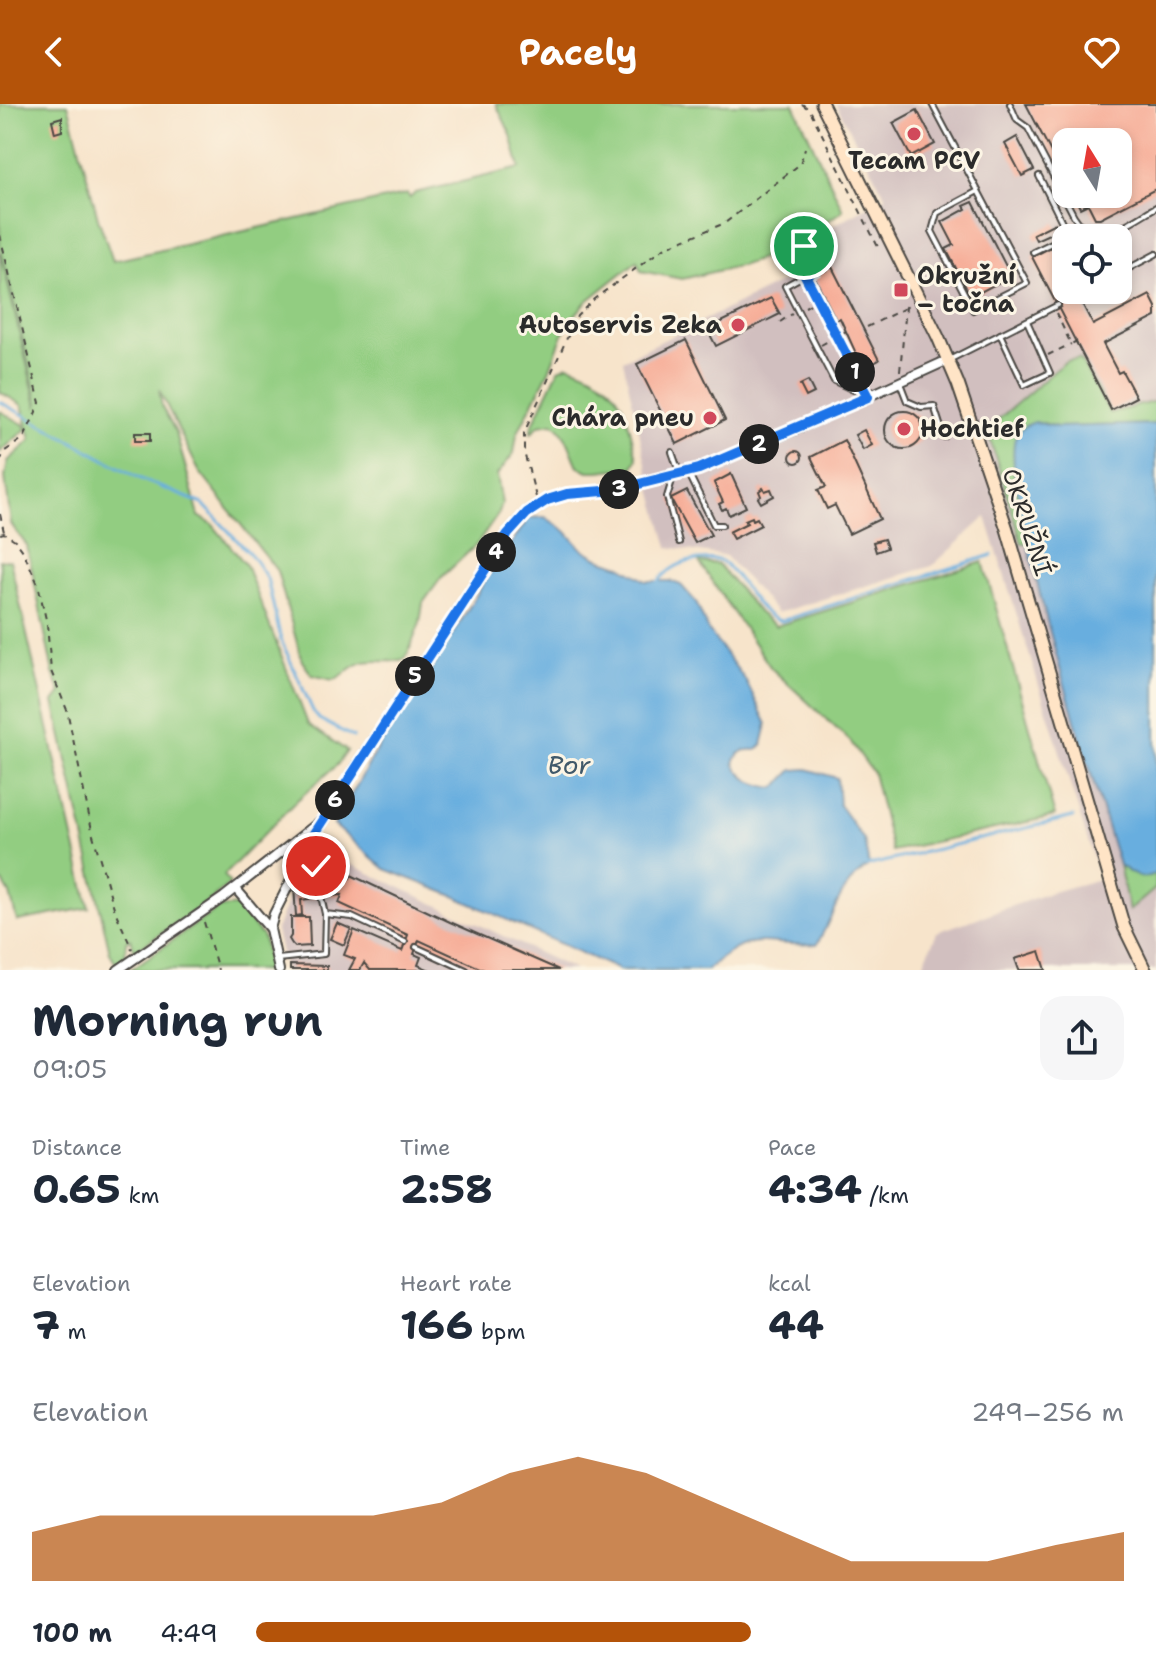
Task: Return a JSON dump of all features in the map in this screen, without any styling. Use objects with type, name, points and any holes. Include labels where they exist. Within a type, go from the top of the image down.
[{"type":"main road","name":"OKRUŽNÍ","points":[[822,104],[948,360],[1007,529],[1124,927],[1145,970]]},
{"type":"street","points":[[279,970],[270,929],[274,914],[309,841],[508,534],[527,513],[567,494],[615,490],[680,474],[781,435],[948,360]]},
{"type":"street","points":[[118,970],[236,889],[322,820]]},
{"type":"street","points":[[236,889],[270,929]]},
{"type":"lane","points":[[932,104],[1027,283],[973,310],[932,231],[937,213],[978,191]]},
{"type":"lane","points":[[1010,104],[1017,120],[1028,128],[1081,227],[1091,234],[1101,235],[1156,207]]},
{"type":"lane","points":[[1039,176],[1063,224]]},
{"type":"lane","points":[[1033,252],[1052,244]]},
{"type":"lane","points":[[804,246],[816,269],[785,286],[834,381],[868,397]]},
{"type":"lane","points":[[1132,268],[1155,257]]},
{"type":"lane","points":[[948,360],[1056,307]]},
{"type":"lane","points":[[1000,334],[1024,385],[1050,373],[1027,321]]},
{"type":"lane","points":[[900,383],[907,401],[921,407],[934,406],[944,437]]},
{"type":"lane","points":[[672,452],[680,474],[714,525],[722,525]]},
{"type":"lane","points":[[679,542],[667,497],[680,474]]},
{"type":"lane","points":[[276,959],[324,954],[325,914],[309,841]]},
{"type":"lane","points":[[325,914],[352,917],[405,942]]},
{"type":"lane","points":[[416,947],[466,970]]},
{"type":"path","points":[[802,104],[810,110],[880,251]]},
{"type":"path","points":[[539,506],[524,452],[524,433],[577,316],[594,299],[664,248],[725,223],[800,164],[805,148]]},
{"type":"path","points":[[0,235],[40,403],[24,438],[5,451],[0,461]]},
{"type":"path","points":[[805,275],[868,397]]},
{"type":"path","points":[[867,327],[909,304]]},
{"type":"path","points":[[900,371],[906,307]]},
{"type":"path","points":[[1056,307],[1071,344]]},
{"type":"path","points":[[817,347],[846,331]]},
{"type":"path","points":[[1043,357],[1077,341]]},
{"type":"path","points":[[0,514],[2,533],[15,540],[23,551],[38,584],[47,624],[51,671],[67,710],[93,835],[115,911],[136,958]]},
{"type":"path","points":[[198,915],[205,923],[218,970]]},
{"type":"shaded area","points":[[836,104],[1156,104],[1156,970],[921,970],[937,932],[1052,892],[1100,879],[986,517],[932,566],[777,613],[726,556],[668,547],[623,360],[798,274],[789,249],[886,197]]},
{"type":"shaded area","points":[[324,849],[575,970],[285,970],[276,930],[305,859]]},
{"type":"green space","points":[[0,104],[68,104],[98,218],[113,261],[407,194],[410,198],[415,193],[520,168],[511,135],[496,104],[794,104],[843,210],[789,249],[743,265],[682,279],[641,271],[637,261],[586,302],[566,326],[549,371],[517,434],[514,453],[497,475],[502,504],[499,513],[478,543],[441,578],[423,603],[420,623],[406,658],[361,663],[333,680],[312,675],[302,661],[277,571],[199,471],[159,390],[162,407],[176,433],[199,516],[213,525],[246,565],[308,724],[347,751],[337,765],[295,802],[224,875],[230,883],[135,951],[130,939],[126,941],[125,959],[117,965],[110,953],[54,702],[61,693],[53,673],[27,546],[11,524],[5,477],[8,461],[31,440],[22,405],[0,392],[0,252],[37,406],[38,403],[0,245]]},
{"type":"green space","points":[[1080,359],[1110,413],[1156,401],[1156,424],[1057,427],[1043,423],[1013,470],[1027,544],[1022,544],[987,429],[1066,361]]},
{"type":"green space","points":[[568,365],[601,380],[619,399],[637,459],[633,467],[588,471],[578,466],[565,437],[553,423],[539,425],[531,434],[559,369]]},
{"type":"green space","points":[[0,411],[23,424],[26,429],[0,452]]},
{"type":"green space","points":[[0,560],[10,560],[89,908],[17,921],[10,894],[3,882],[0,883]]},
{"type":"green space","points":[[699,562],[718,564],[759,613],[776,626],[983,562],[1055,816],[892,851],[873,773],[850,741],[771,668]]},
{"type":"green space","points":[[1119,865],[1141,877],[1156,873],[1156,888],[1129,911]]},
{"type":"green space","points":[[237,906],[263,937],[269,970],[130,970],[219,908]]},
{"type":"water","points":[[1035,422],[1057,427],[1156,424],[1156,873],[1151,876],[1137,876],[1119,865],[1035,574],[1014,464],[1016,436],[1022,428]]},
{"type":"water","name":"Bor","points":[[545,517],[566,531],[582,549],[646,581],[670,581],[681,585],[696,602],[708,630],[746,681],[767,724],[762,745],[757,750],[742,752],[734,763],[746,778],[756,784],[775,788],[793,770],[807,769],[837,778],[839,805],[864,840],[869,866],[844,891],[817,944],[749,943],[723,956],[707,970],[619,970],[454,896],[385,869],[334,825],[378,748],[432,669],[486,579],[529,518]]},
{"type":"building","points":[[1026,104],[1156,104],[1156,189],[1132,201],[1132,128],[1052,128],[1052,154]]},
{"type":"building","name":"Tecam PCV","points":[[917,110],[935,144],[911,157],[893,123]]},
{"type":"building","points":[[62,117],[62,131],[55,133],[52,120]]},
{"type":"building","points":[[1017,137],[1034,170],[1022,176],[1005,144]]},
{"type":"building","points":[[973,202],[1011,276],[971,297],[946,249],[954,245],[942,222]]},
{"type":"building","points":[[1090,208],[1119,208],[1100,218],[1095,218]]},
{"type":"building","points":[[1052,224],[1052,233],[1036,240],[1033,234]]},
{"type":"building","points":[[1052,247],[1052,296],[1032,257]]},
{"type":"building","points":[[832,267],[879,360],[863,369],[840,318],[836,320],[814,276]]},
{"type":"building","points":[[1150,295],[1156,307],[1156,317],[1103,344],[1118,373],[1122,371],[1136,397],[1111,410],[1056,304],[1082,304],[1093,325]]},
{"type":"building","points":[[771,298],[780,314],[716,346],[707,329]]},
{"type":"building","points":[[686,340],[725,420],[677,444],[637,364]]},
{"type":"building","points":[[808,381],[814,393],[806,397],[800,385]]},
{"type":"building","name":"Hochtief","points":[[904,411],[918,416],[923,430],[918,444],[904,449],[890,444],[885,430],[890,416]]},
{"type":"building","points":[[864,430],[872,445],[863,450],[855,435]]},
{"type":"building","points":[[135,433],[150,433],[150,441],[135,441]]},
{"type":"building","points":[[844,440],[880,519],[849,534],[835,505],[827,509],[818,490],[826,487],[811,457]]},
{"type":"building","points":[[796,451],[802,457],[796,463],[790,457]]},
{"type":"building","points":[[731,474],[746,507],[729,515],[726,508],[722,510],[719,504],[723,502],[714,483]]},
{"type":"building","points":[[763,488],[765,491],[771,489],[774,496],[761,503],[758,498]]},
{"type":"building","points":[[687,491],[711,535],[695,543],[671,499]]},
{"type":"building","points":[[752,517],[753,520],[757,518],[761,525],[733,539],[729,532]]},
{"type":"building","points":[[884,539],[887,548],[876,552],[873,542]]},
{"type":"building","points":[[332,856],[351,865],[348,871],[329,861]]},
{"type":"building","points":[[351,875],[559,970],[484,970],[419,940],[414,954],[421,957],[418,965],[430,970],[370,970],[364,963],[360,970],[349,970],[355,959],[344,955],[354,930],[402,951],[408,935],[339,903],[342,895],[331,896],[329,881],[350,878]]},
{"type":"building","points":[[313,883],[315,898],[301,900],[302,915],[296,916],[294,886]]},
{"type":"building","points":[[291,917],[309,917],[310,946],[295,947],[292,944],[289,939]]},
{"type":"building","points":[[337,923],[351,929],[344,945],[330,939]]},
{"type":"building","points":[[1040,951],[1046,970],[1019,970],[1015,959]]},
{"type":"building","points":[[290,965],[327,966],[327,970],[290,970]]},
{"type":"waterway","points":[[0,402],[143,480],[203,504],[252,556],[267,578],[281,640],[313,711],[319,719],[353,737]]},
{"type":"waterway","points":[[657,583],[681,564],[718,560],[725,564],[763,610],[781,621],[992,555]]},
{"type":"waterway","points":[[866,866],[1073,817]]},
{"type":"place","name":"Tecam PCV","points":[[914,134]]},
{"type":"place","name":"Okružní – točna","points":[[901,290]]},
{"type":"place","name":"Autoservis Zeka","points":[[738,325]]},
{"type":"place","name":"Chára pneu","points":[[710,418]]},
{"type":"place","name":"Hochtief","points":[[904,429]]},
{"type":"route","points":[[316,866],[309,841],[508,534],[527,513],[547,500],[567,494],[615,490],[699,469],[868,397],[805,275],[816,269],[804,246]]}]
